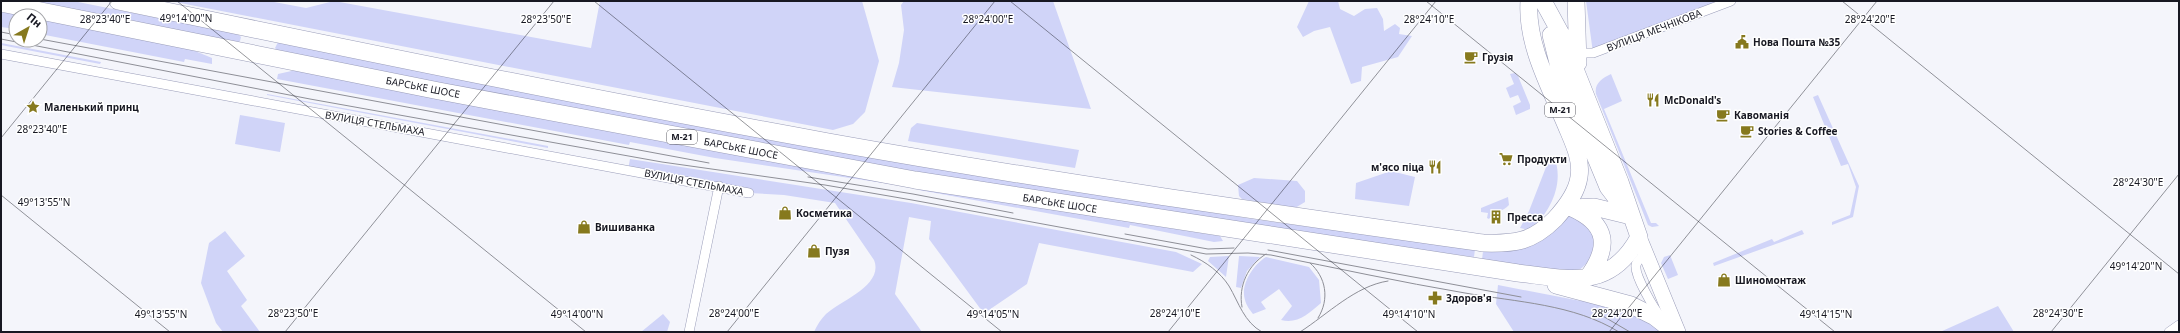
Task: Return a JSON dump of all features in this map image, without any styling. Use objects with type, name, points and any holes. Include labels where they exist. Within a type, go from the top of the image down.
[{"type":"highway","name":"М-21","points":[[118,1],[261,31],[843,144],[1138,194],[1400,231],[1506,244],[1522,241],[1535,236],[1565,212],[1579,179],[1579,158],[1535,48],[1529,1]]},
{"type":"highway","points":[[1539,1],[1552,38],[1560,71],[1608,187],[1631,216]]},
{"type":"highway","name":"М-21","points":[[1518,273],[1577,279],[1606,273],[1621,264],[1630,254],[1639,237],[1620,182],[1580,85],[1561,34],[1543,1]]},
{"type":"highway","name":"М-21","points":[[1576,1],[1576,53],[1580,85]]},
{"type":"highway","name":"БАРСЬКЕ ШОСЕ","points":[[1,3],[549,112],[915,180],[1518,273]]},
{"type":"highway","points":[[257,55],[261,31]]},
{"type":"highway","points":[[1565,212],[1594,207],[1631,216]]},
{"type":"highway","points":[[1565,212],[1592,219],[1601,234],[1603,243],[1601,254],[1597,265],[1588,277]]},
{"type":"highway","points":[[1518,273],[1631,305],[1655,317],[1676,332]]},
{"type":"main road","points":[[1639,237],[1676,332]]},
{"type":"street","name":"ВУЛИЦЯ МЕЧНІКОВА","points":[[1576,53],[1593,53],[1731,1]]},
{"type":"street","name":"ВУЛИЦЯ СТЕЛЬМАХА","points":[[1,54],[720,186],[749,193]]},
{"type":"street","points":[[689,332],[720,186]]},
{"type":"street","points":[[2169,332],[2179,325]]},
{"type":"shaded area","points":[[25,1],[73,1],[238,34],[241,37],[240,41],[236,43]]},
{"type":"shaded area","points":[[170,1],[269,1],[306,8],[334,1],[591,48],[600,1],[862,1],[879,61],[865,112],[853,124],[833,130]]},
{"type":"shaded area","points":[[904,1],[1053,1],[1091,109],[892,87],[899,63],[904,30],[901,5]]},
{"type":"shaded area","points":[[1309,1],[1338,1],[1340,9],[1354,16],[1365,9],[1377,8],[1383,19],[1384,31],[1395,24],[1400,28],[1399,34],[1412,36],[1398,57],[1362,67],[1361,81],[1351,84],[1330,27],[1314,31],[1303,37],[1297,27]]},
{"type":"shaded area","points":[[1586,1],[1730,1],[1593,53]]},
{"type":"shaded area","points":[[1,12],[8,13],[8,28],[1,27]]},
{"type":"shaded area","points":[[48,21],[183,46],[212,58],[212,64],[185,59],[184,62],[48,36]]},
{"type":"shaded area","points":[[278,42],[914,164],[1252,219],[1475,249],[1474,257],[1251,227],[913,173],[278,52],[275,48]]},
{"type":"shaded area","points":[[1,43],[8,44],[8,46],[1,45]]},
{"type":"shaded area","points":[[17,48],[27,48],[101,62],[100,64]]},
{"type":"shaded area","points":[[296,70],[904,186],[715,158],[630,142],[629,145],[277,79],[278,74]]},
{"type":"shaded area","points":[[1515,73],[1518,76],[1530,105],[1530,109],[1516,115],[1513,106],[1521,102],[1518,95],[1510,98],[1506,88],[1514,84],[1510,74]]},
{"type":"shaded area","points":[[1611,74],[1622,101],[1604,109],[1651,223],[1656,223],[1659,226],[1652,227],[1648,225],[1596,94],[1597,84]]},
{"type":"shaded area","points":[[267,95],[548,146],[548,148]]},
{"type":"shaded area","points":[[1818,95],[1859,186],[1853,217],[1832,225],[1832,222],[1850,215],[1856,187],[1848,164],[1841,166],[1813,97]]},
{"type":"shaded area","points":[[240,115],[285,123],[280,152],[235,144]]},
{"type":"shaded area","points":[[917,123],[1079,150],[1075,168],[908,141],[911,128]]},
{"type":"shaded area","points":[[1554,157],[1558,177],[1554,197],[1544,215],[1530,230],[1520,228],[1529,211],[1548,162]]},
{"type":"shaded area","points":[[630,159],[911,203],[1176,252],[1202,264],[1193,272],[1039,243],[1027,284],[986,312],[982,311],[929,239],[931,221],[909,217],[895,294],[922,332],[814,332],[819,322],[826,314],[860,291],[867,284],[873,277],[875,269],[874,260],[835,203],[784,195],[749,193],[628,170]]},
{"type":"shaded area","points":[[1391,171],[1415,177],[1409,206],[1355,199],[1356,183]]},
{"type":"shaded area","points":[[1254,178],[1297,181],[1305,191],[1305,202],[1295,208],[1242,199],[1239,196],[1238,185]]},
{"type":"shaded area","points":[[919,190],[1220,236],[1223,241],[1214,242],[1130,225],[1129,228]]},
{"type":"shaded area","points":[[1508,197],[1509,205],[1493,214],[1489,219],[1487,218],[1488,213],[1481,212],[1481,208]]},
{"type":"shaded area","points":[[1568,214],[1581,221],[1591,231],[1594,243],[1588,261],[1575,272],[1482,260],[1483,251],[1511,250],[1531,245],[1540,240]]},
{"type":"shaded area","points":[[1802,230],[1804,234],[1714,266],[1713,263],[1772,239],[1774,242]]},
{"type":"shaded area","points":[[225,231],[245,256],[227,271],[247,300],[241,306],[260,332],[223,332],[216,323],[201,283],[209,243]]},
{"type":"shaded area","points":[[1670,255],[1678,275],[1668,279],[1661,263],[1664,257]]},
{"type":"shaded area","points":[[1229,256],[1226,277],[1208,261],[1210,257]]},
{"type":"shaded area","points":[[1239,256],[1260,257],[1247,271],[1241,288],[1236,287]]},
{"type":"shaded area","points":[[1266,257],[1309,267],[1319,280],[1321,303],[1298,319],[1293,321],[1281,320],[1292,306],[1279,289],[1261,302],[1266,309],[1253,314],[1246,302],[1244,288],[1252,270]]},
{"type":"shaded area","points":[[1498,285],[1581,301],[1582,298],[1637,313],[1661,332],[1514,332],[1496,304]]},
{"type":"shaded area","points":[[1998,306],[2014,332],[1940,332]]},
{"type":"shaded area","points":[[663,314],[670,322],[667,332],[641,332]]},
{"type":"tram line","points":[[1,32],[8,33]]},
{"type":"tram line","points":[[1,39],[310,99],[662,162],[825,185],[1206,254],[1248,253],[1271,255],[1465,293],[1544,305],[1583,315],[1619,332]]},
{"type":"tram line","points":[[48,40],[709,163]]},
{"type":"tram line","points":[[808,177],[913,194],[1013,213]]},
{"type":"tram line","points":[[1125,234],[1208,249],[1234,248]]},
{"type":"tram line","points":[[1268,250],[1521,297]]},
{"type":"tram line","points":[[1242,307],[1241,299],[1243,284],[1249,270],[1266,254]]},
{"type":"tram line","points":[[1191,255],[1207,264],[1221,276],[1229,286],[1246,318],[1262,332]]},
{"type":"tram line","points":[[1310,263],[1320,275],[1323,282],[1325,296],[1322,311],[1318,318]]},
{"type":"tram line","points":[[1300,332],[1353,295],[1376,284],[1388,281]]},
{"type":"tram line","points":[[1601,315],[1630,332]]},
{"type":"place","name":"Нова Пошта №35","points":[[1742,42]]},
{"type":"place","name":"Грузія","points":[[1471,57]]},
{"type":"place","name":"McDonald's","points":[[1653,100]]},
{"type":"place","name":"Маленький принц","points":[[33,107]]},
{"type":"place","name":"Кавоманія","points":[[1723,115]]},
{"type":"place","name":"Stories & Coffee","points":[[1747,131]]},
{"type":"place","name":"Продукти","points":[[1506,159]]},
{"type":"place","name":"м'ясо піца","points":[[1435,167]]},
{"type":"place","name":"Косметика","points":[[785,213]]},
{"type":"place","name":"Пресса","points":[[1496,217]]},
{"type":"place","name":"Вишиванка","points":[[584,227]]},
{"type":"place","name":"Пузя","points":[[814,251]]},
{"type":"place","name":"Шиномонтаж","points":[[1724,280]]},
{"type":"place","name":"Здоров'я","points":[[1435,298]]}]
